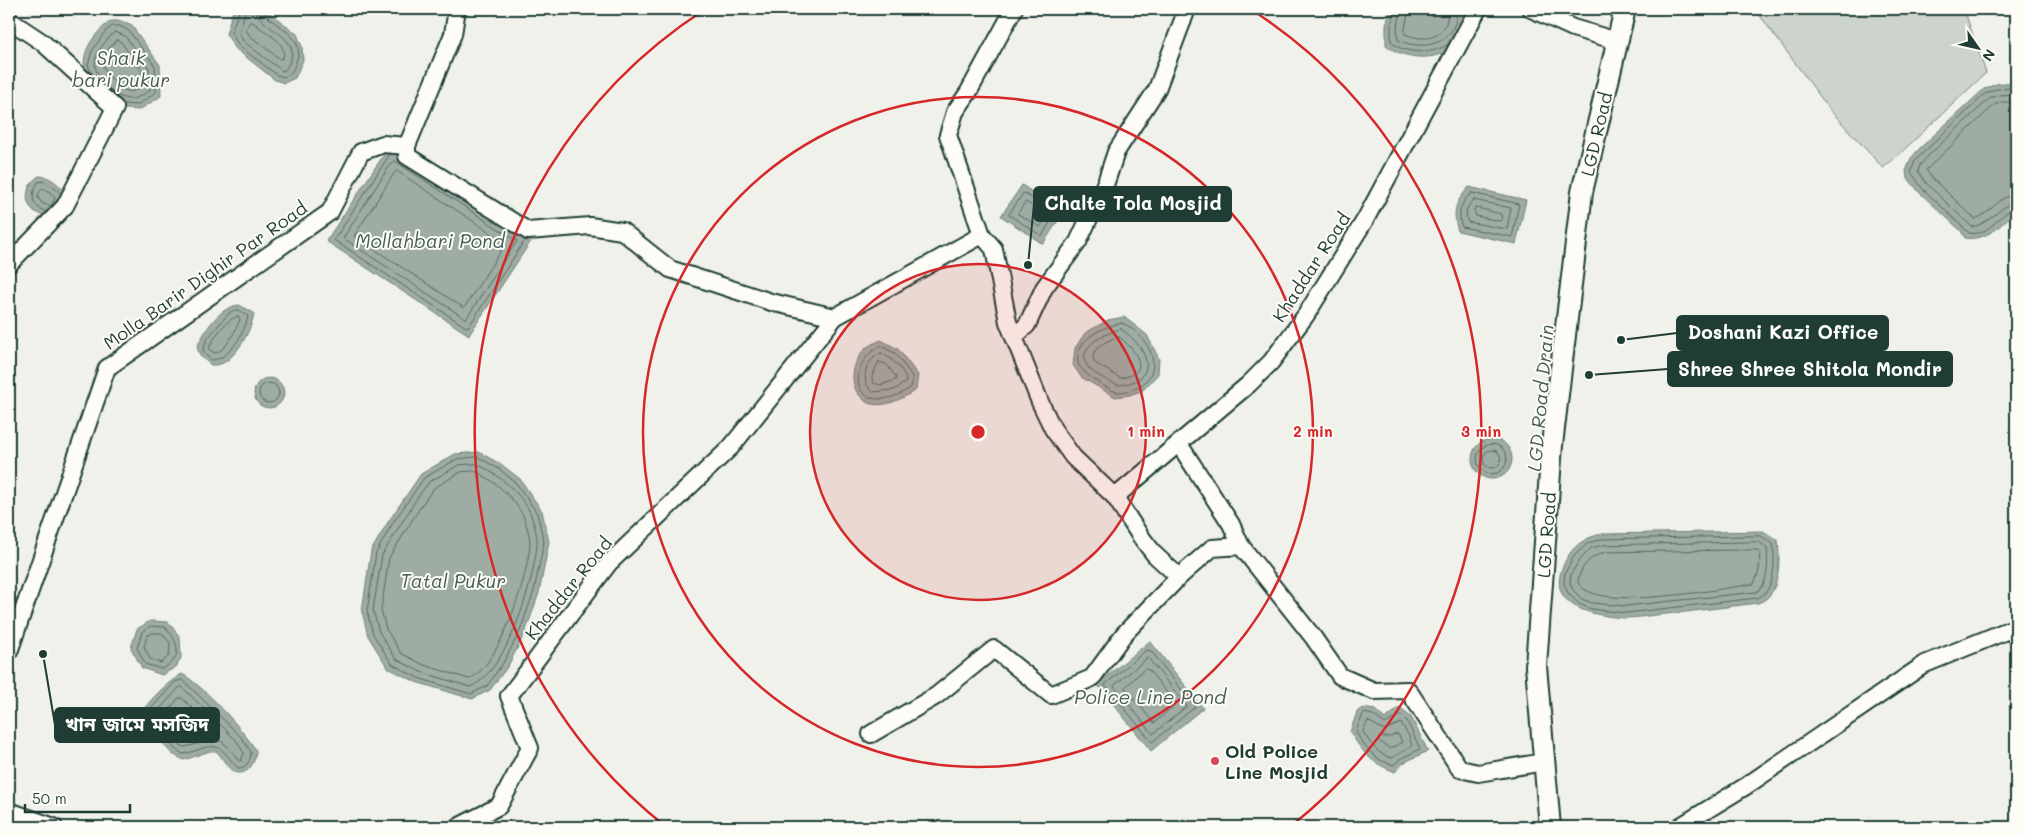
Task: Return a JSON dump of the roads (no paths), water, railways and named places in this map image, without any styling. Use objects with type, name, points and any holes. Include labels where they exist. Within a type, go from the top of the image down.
[{"type":"main road","name":"LGD Road","points":[[1550,827],[1536,666],[1552,445],[1582,192],[1625,9]]},
{"type":"street","points":[[457,9],[453,34],[407,146],[407,156],[528,231],[590,226],[622,231],[670,269],[771,302],[835,317],[982,235]]},
{"type":"street","points":[[1014,9],[955,112],[948,135],[982,235],[994,249],[1008,322],[1040,402],[1053,428],[1073,457],[1117,500],[1155,555],[1179,577]]},
{"type":"street","points":[[1014,337],[1027,325],[1044,288],[1078,242],[1106,182],[1116,152],[1157,89],[1187,9]]},
{"type":"street","name":"Khaddar Road","points":[[1117,500],[1249,384],[1271,362],[1306,315],[1365,220],[1478,9]]},
{"type":"street","points":[[1531,9],[1572,28],[1617,41]]},
{"type":"street","points":[[9,20],[42,42],[115,108],[65,206],[9,264]]},
{"type":"street","name":"Molla Barir Dighir Par Road","points":[[9,652],[107,368],[330,212],[361,152],[383,144],[407,146]]},
{"type":"street","name":"Khaddar Road","points":[[458,827],[499,806],[530,748],[509,696],[609,563],[731,447],[835,317]]},
{"type":"street","points":[[1179,444],[1231,524],[1241,546],[1313,637],[1340,676],[1374,691],[1408,690],[1460,769],[1478,773],[1544,762]]},
{"type":"street","points":[[871,734],[936,696],[994,649],[1051,695],[1092,678],[1124,634],[1179,577],[1212,548],[1241,546]]},
{"type":"street","points":[[1679,827],[1746,786],[1924,664],[2016,627]]},
{"type":"street","points":[[9,810],[54,827]]},
{"type":"water","points":[[237,9],[265,9],[297,34],[302,47],[303,60],[295,78],[284,83],[275,80],[236,49],[226,34],[232,13]]},
{"type":"water","points":[[1391,9],[1466,9],[1468,16],[1451,48],[1441,54],[1416,57],[1400,53],[1386,45],[1386,25]]},
{"type":"water","name":"Shaik bari pukur","points":[[111,21],[121,21],[132,26],[160,65],[161,96],[139,110],[115,108],[95,89],[86,74],[84,65],[87,49],[97,33]]},
{"type":"water","points":[[2013,82],[2016,84],[2016,211],[1993,231],[1980,237],[1965,238],[1961,231],[1919,192],[1907,177],[1906,171],[1911,158],[1919,149],[1984,89],[1996,84]]},
{"type":"water","name":"Mollahbari Pond","points":[[391,144],[533,238],[469,335],[326,241]]},
{"type":"water","points":[[39,176],[51,179],[66,193],[48,217],[40,215],[35,211],[28,201],[29,187]]},
{"type":"water","points":[[1022,185],[1063,213],[1043,244],[1001,216]]},
{"type":"water","points":[[1469,187],[1526,200],[1516,244],[1458,231],[1455,218],[1456,207]]},
{"type":"water","points":[[239,305],[254,313],[247,334],[239,348],[229,359],[220,364],[211,365],[200,356],[197,347],[213,320],[225,310]]},
{"type":"water","points":[[1124,317],[1147,335],[1159,359],[1158,374],[1143,390],[1130,395],[1115,397],[1081,377],[1073,365],[1075,348],[1085,333],[1108,320]]},
{"type":"water","points":[[881,340],[898,349],[918,375],[916,390],[894,402],[881,405],[867,402],[857,393],[854,386],[853,372],[862,352]]},
{"type":"water","points":[[269,378],[280,382],[284,393],[280,404],[269,408],[258,404],[254,393],[258,382]]},
{"type":"water","points":[[1496,439],[1503,442],[1509,448],[1512,459],[1511,467],[1503,476],[1496,479],[1488,479],[1481,476],[1473,467],[1472,455],[1475,448],[1484,440]]},
{"type":"water","name":"Tatal Pukur","points":[[479,452],[502,465],[520,479],[542,511],[549,542],[539,593],[525,633],[508,666],[490,690],[472,699],[416,682],[388,668],[368,636],[362,611],[371,551],[388,522],[421,474],[455,454]]},
{"type":"water","points":[[1763,531],[1778,540],[1779,567],[1775,586],[1771,593],[1766,599],[1758,603],[1625,618],[1588,612],[1576,607],[1561,592],[1559,580],[1566,559],[1578,544],[1595,536],[1602,534]]},
{"type":"water","points":[[9,590],[26,611],[9,626]]},
{"type":"water","points":[[150,621],[168,622],[180,637],[181,658],[176,667],[162,675],[142,668],[131,648],[137,629]]},
{"type":"water","name":"Police Line Pond","points":[[1150,641],[1203,708],[1151,751],[1097,684]]},
{"type":"water","points":[[182,674],[201,688],[222,709],[256,750],[256,755],[249,769],[236,773],[227,766],[216,751],[210,751],[184,760],[172,754],[140,717],[146,706],[158,693]]},
{"type":"water","points":[[1362,708],[1375,710],[1385,719],[1399,708],[1411,717],[1428,751],[1403,763],[1395,772],[1379,765],[1364,752],[1350,732],[1357,712]]},
{"type":"place","name":"Chalte Tola Mosjid","points":[[1028,265]]},
{"type":"place","name":"Doshani Kazi Office","points":[[1621,340]]},
{"type":"place","name":"Shree Shree Shitola Mondir","points":[[1589,375]]},
{"type":"place","name":"খান জামে মসজিদ","points":[[43,654]]},
{"type":"place","name":"Old Police Line Mosjid","points":[[1215,761]]},
{"type":"water label","name":"LGD Road Drain","points":[[1540,398]]}]
